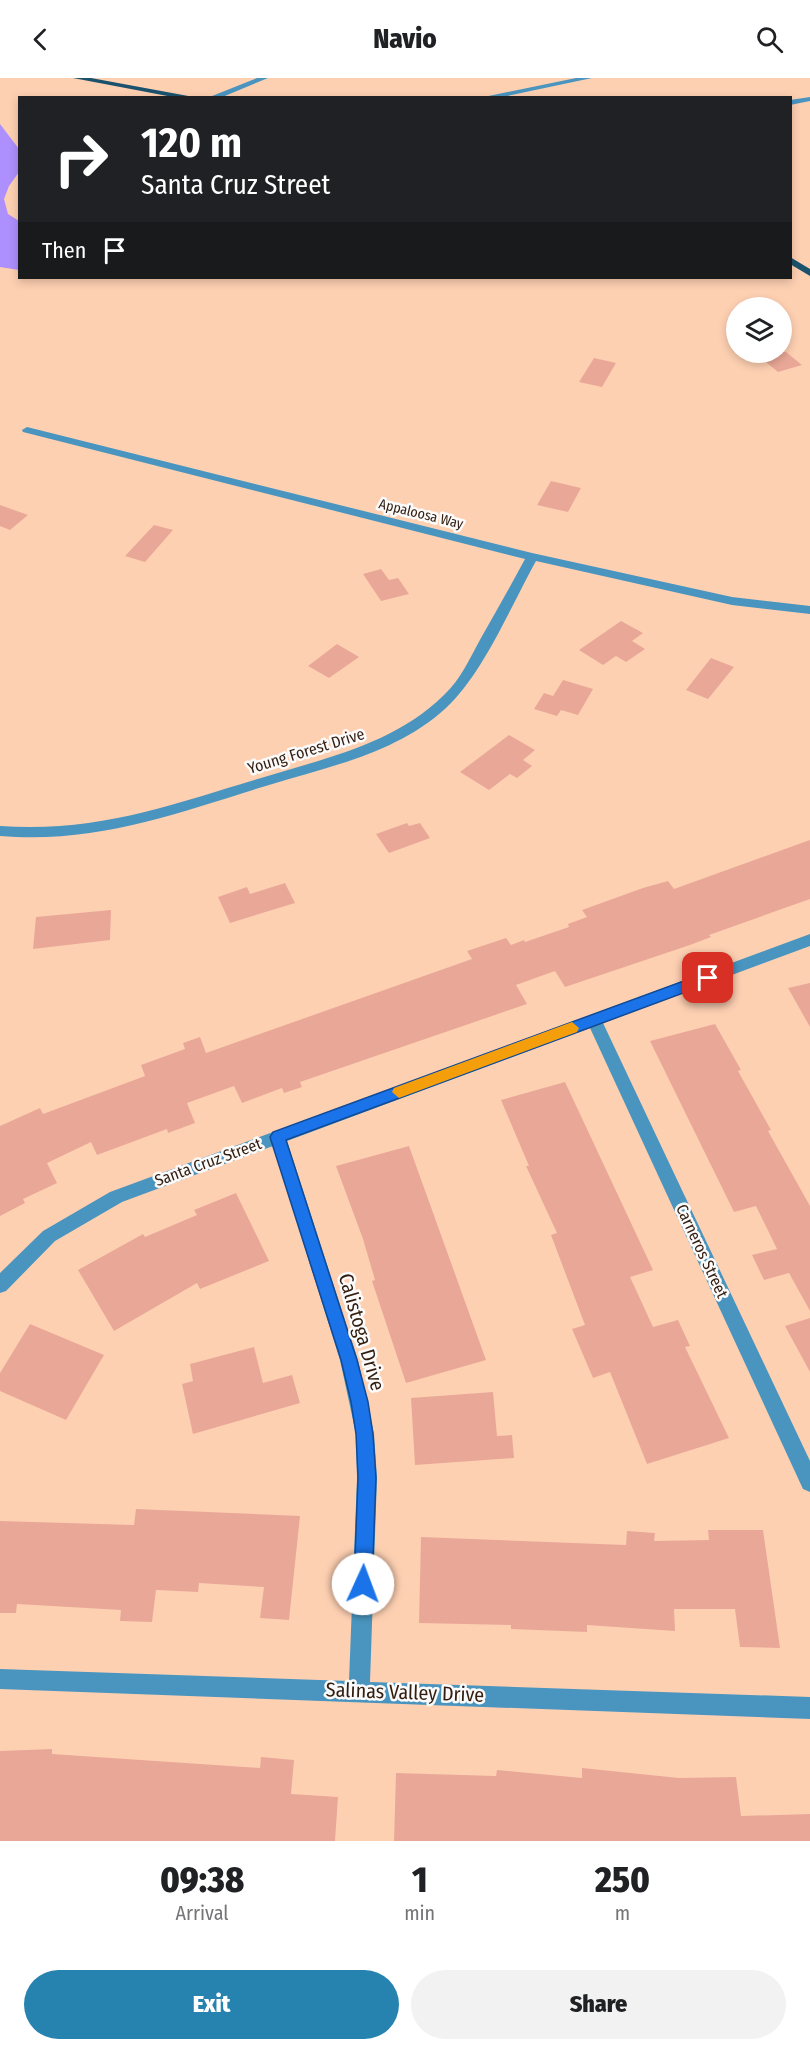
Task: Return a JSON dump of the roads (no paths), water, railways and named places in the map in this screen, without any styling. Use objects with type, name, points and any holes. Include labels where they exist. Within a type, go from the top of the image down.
[{"type":"main road","points":[[77,78],[183,96]]},
{"type":"main road","points":[[792,261],[810,273]]},
{"type":"street","points":[[216,96],[264,78]]},
{"type":"street","points":[[494,96],[588,78]]},
{"type":"street","points":[[792,103],[810,99]]},
{"type":"street","name":"Appaloosa Way","points":[[27,430],[532,557],[732,601],[810,610]]},
{"type":"street","name":"Young Forest Drive","points":[[0,831],[42,834],[85,831],[129,823],[365,751],[405,732],[441,706],[463,683],[532,557]]},
{"type":"street","name":"Santa Cruz Street","points":[[0,1285],[49,1236],[116,1197],[810,940]]},
{"type":"street","name":"Carneros Street","points":[[594,1020],[810,1482]]},
{"type":"street","name":"Calistoga Drive","points":[[278,1137],[349,1360],[365,1434],[367,1478],[359,1690]]},
{"type":"street","name":"Salinas Valley Drive","points":[[0,1679],[665,1701],[754,1708],[810,1708]]}]
